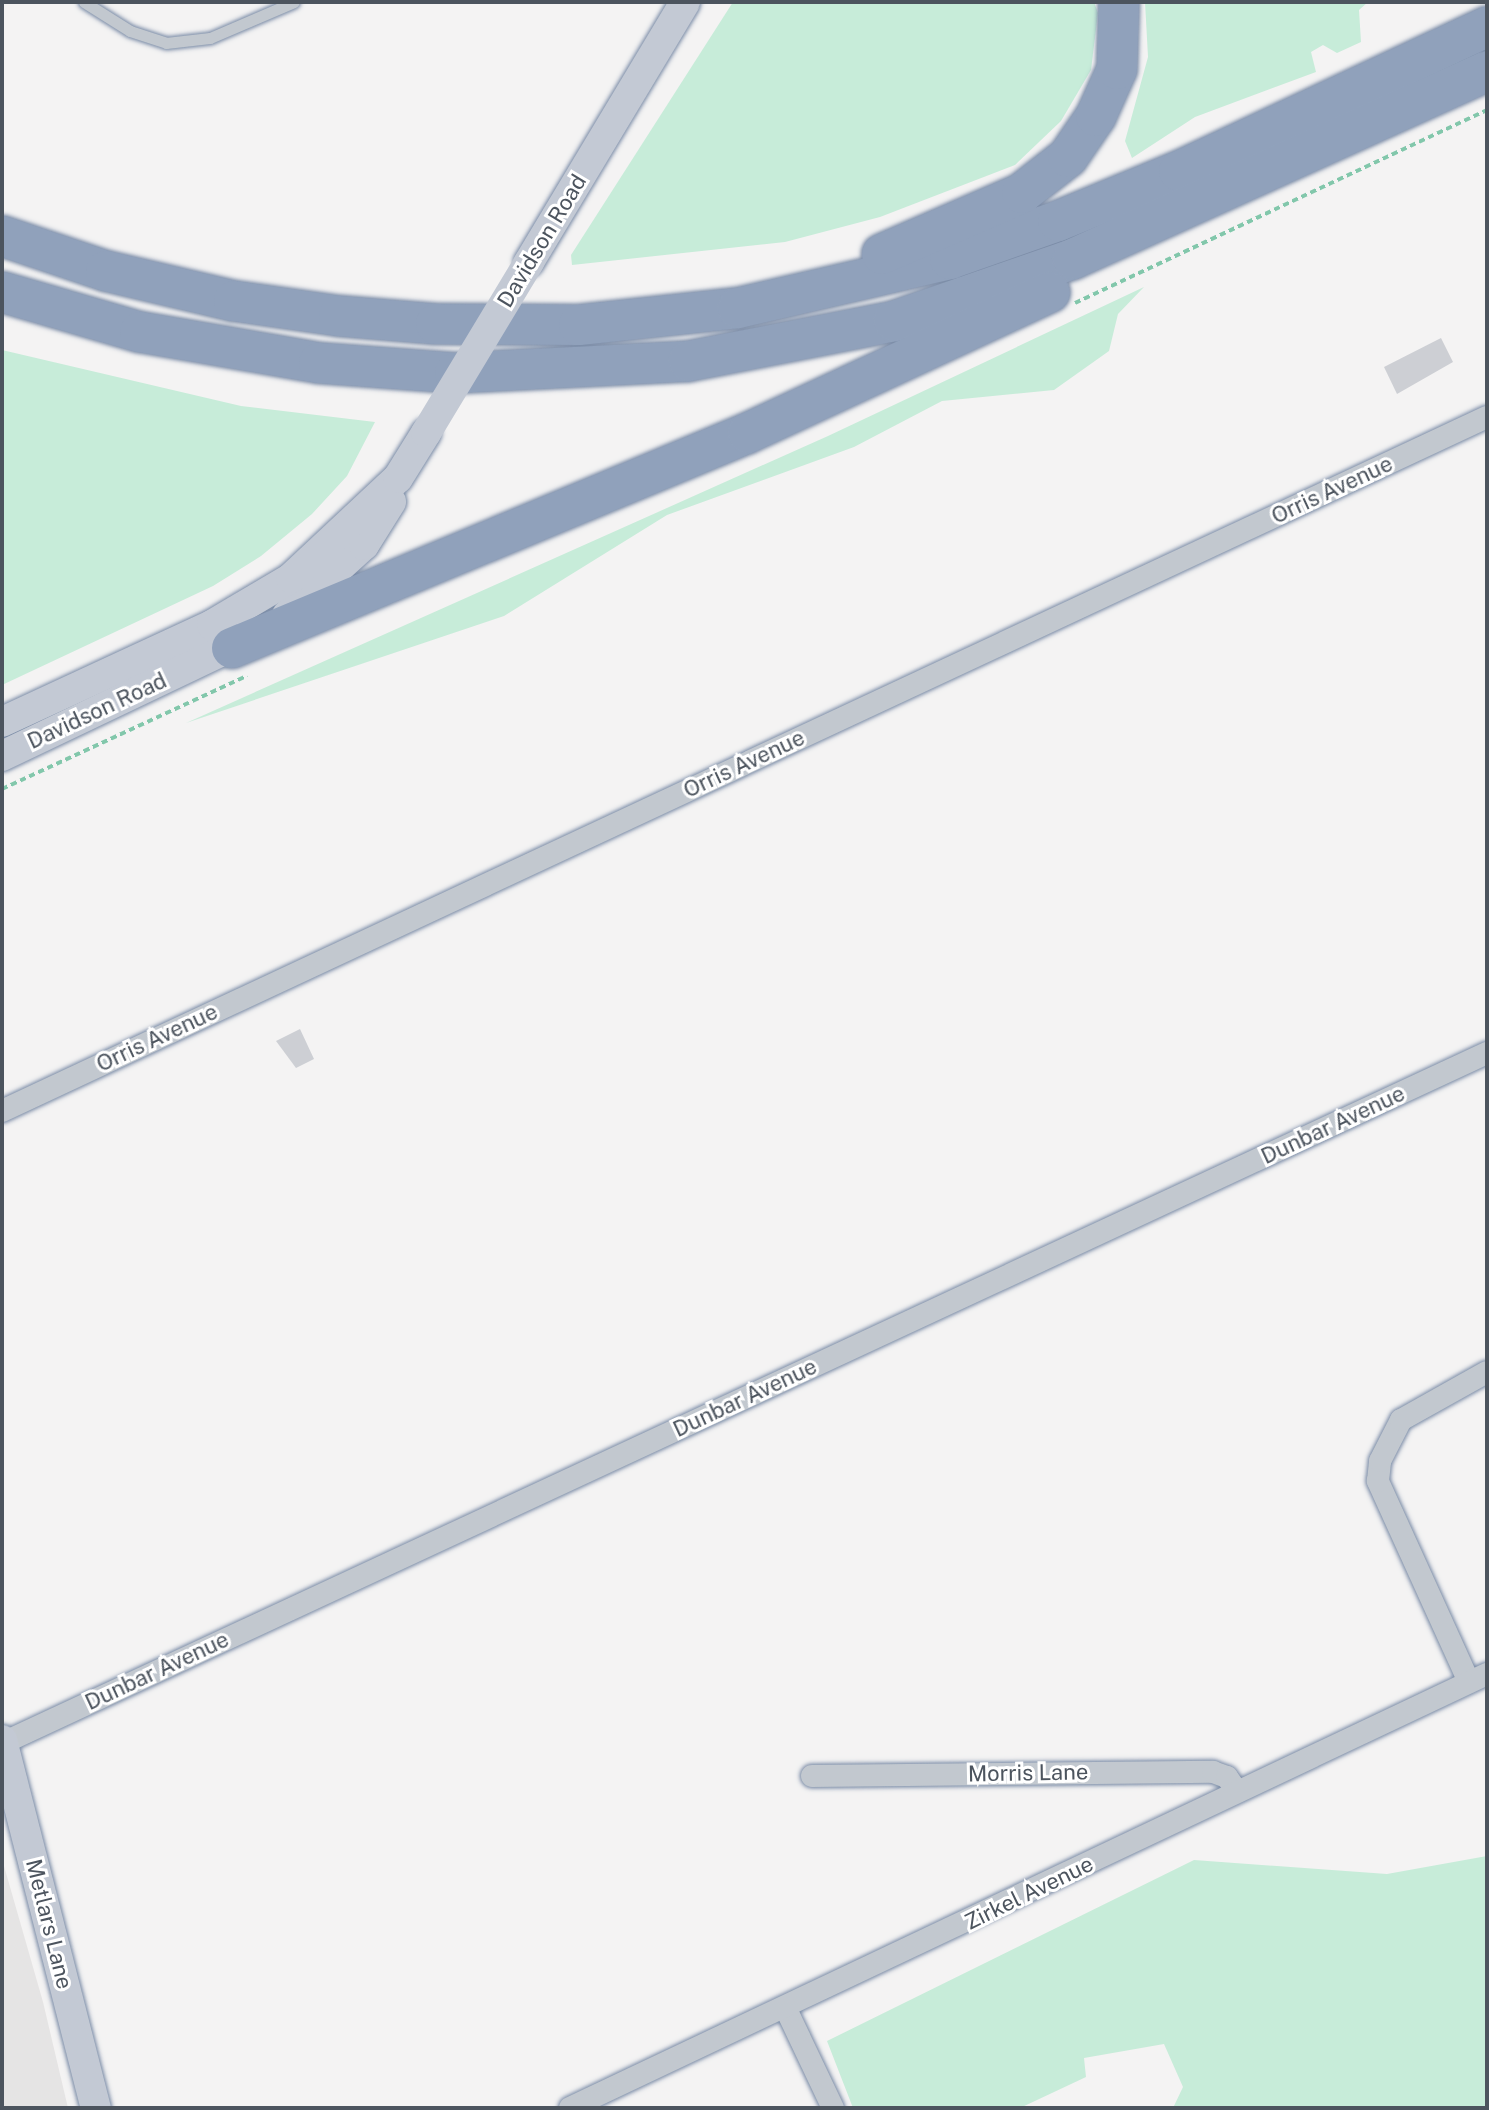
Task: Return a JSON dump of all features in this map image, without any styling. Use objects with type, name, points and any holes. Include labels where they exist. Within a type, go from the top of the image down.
[{"type":"highway","points":[[643,319],[831,272],[949,228],[1022,193],[1068,157],[1096,116],[1117,69],[1119,2]]},
{"type":"highway","points":[[2,236],[149,281],[339,316],[496,325],[643,319],[738,308],[839,289],[950,259],[1179,171],[1487,27]]},
{"type":"highway","points":[[2,292],[140,332],[319,363],[455,373],[689,361],[820,338],[978,294],[1153,225],[1487,71]]},
{"type":"highway","points":[[232,648],[881,373],[1232,206],[1418,103]]},
{"type":"main road","name":"Davidson Road","points":[[2,722],[249,605],[317,557],[398,478],[685,2]]},
{"type":"main road","name":"Davidson Road","points":[[2,756],[232,648],[308,600],[346,564],[387,515],[398,478]]},
{"type":"main road","name":"Metlars Lane","points":[[2,1741],[96,2108]]},
{"type":"street","name":"Orris Avenue","points":[[2,1111],[1487,417]]},
{"type":"street","name":"Dunbar Avenue","points":[[2,1741],[1487,1053]]},
{"type":"street","points":[[1478,1678],[1378,1481],[1380,1461],[1401,1420],[1487,1372]]},
{"type":"street","name":"Zirkel Avenue","points":[[570,2108],[1478,1678]]},
{"type":"street","name":"Morris Lane","points":[[812,1776],[1213,1772],[1227,1777],[1236,1790]]},
{"type":"street","points":[[785,2007],[833,2108]]},
{"type":"lane","points":[[84,2],[130,31],[166,43],[210,38],[294,2]]},
{"type":"shaded area","points":[[2,1859],[43,2002],[68,2108],[2,2108]]},
{"type":"green space","points":[[733,2],[1094,2],[1098,13],[1091,70],[1061,121],[1015,165],[880,217],[785,242],[572,265],[571,255]]},
{"type":"green space","points":[[1145,2],[1368,2],[1359,10],[1361,42],[1337,53],[1323,45],[1311,52],[1316,72],[1195,117],[1132,158],[1125,141],[1148,57]]},
{"type":"green space","points":[[1144,287],[1118,314],[1109,351],[1054,390],[942,401],[854,447],[667,515],[504,616],[186,723],[828,436]]},
{"type":"green space","points":[[2,350],[241,406],[375,422],[347,476],[312,514],[261,556],[213,586],[2,685]]},
{"type":"green space","points":[[1487,1856],[1487,2108],[1173,2108],[1183,2087],[1164,2044],[1084,2058],[1086,2077],[1020,2108],[853,2108],[827,2041],[1194,1860],[1387,1874]]},
{"type":"building","points":[[1441,338],[1453,362],[1397,394],[1384,367]]},
{"type":"building","points":[[300,1029],[314,1059],[296,1068],[276,1041]]}]
